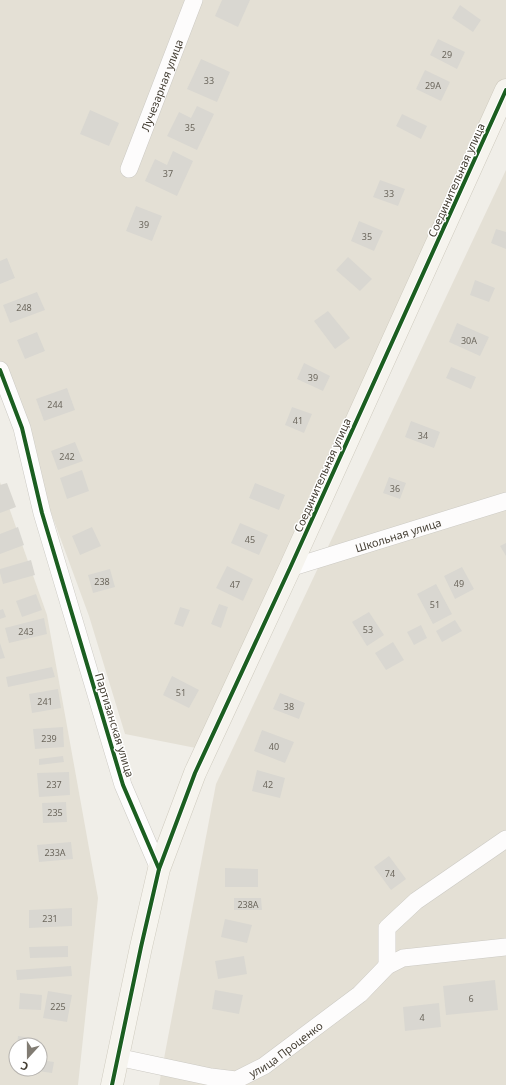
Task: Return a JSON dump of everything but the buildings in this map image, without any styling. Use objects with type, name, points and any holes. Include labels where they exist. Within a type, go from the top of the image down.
[{"type":"street","name":"Лучезарная улица","points":[[129,169],[194,0]]},
{"type":"street","name":"Соединительная улица","points":[[159,869],[195,773],[290,568],[506,90]]},
{"type":"street","name":"Партизанская улица","points":[[0,370],[22,428],[42,513],[123,785],[159,869]]},
{"type":"street","name":"Школьная улица","points":[[290,568],[506,501]]},
{"type":"street","points":[[387,966],[387,928],[416,901],[506,839]]},
{"type":"street","points":[[112,1085],[159,869]]},
{"type":"street","name":"улица Проценко","points":[[117,1057],[211,1077],[236,1080],[264,1066],[360,994],[387,966],[403,958],[506,946]]},
{"type":"shaded area","points":[[0,0],[506,0],[506,90],[211,751],[125,734],[89,616],[0,374]]},
{"type":"shaded area","points":[[506,170],[506,1085],[159,1085],[216,784]]},
{"type":"shaded area","points":[[0,482],[47,615],[98,898],[78,1085],[0,1085]]},
{"type":"cycle path","points":[[112,1085],[159,869],[195,773],[290,568],[506,90]]},
{"type":"cycle path","points":[[0,370],[22,428],[42,513],[123,785],[159,869]]}]
